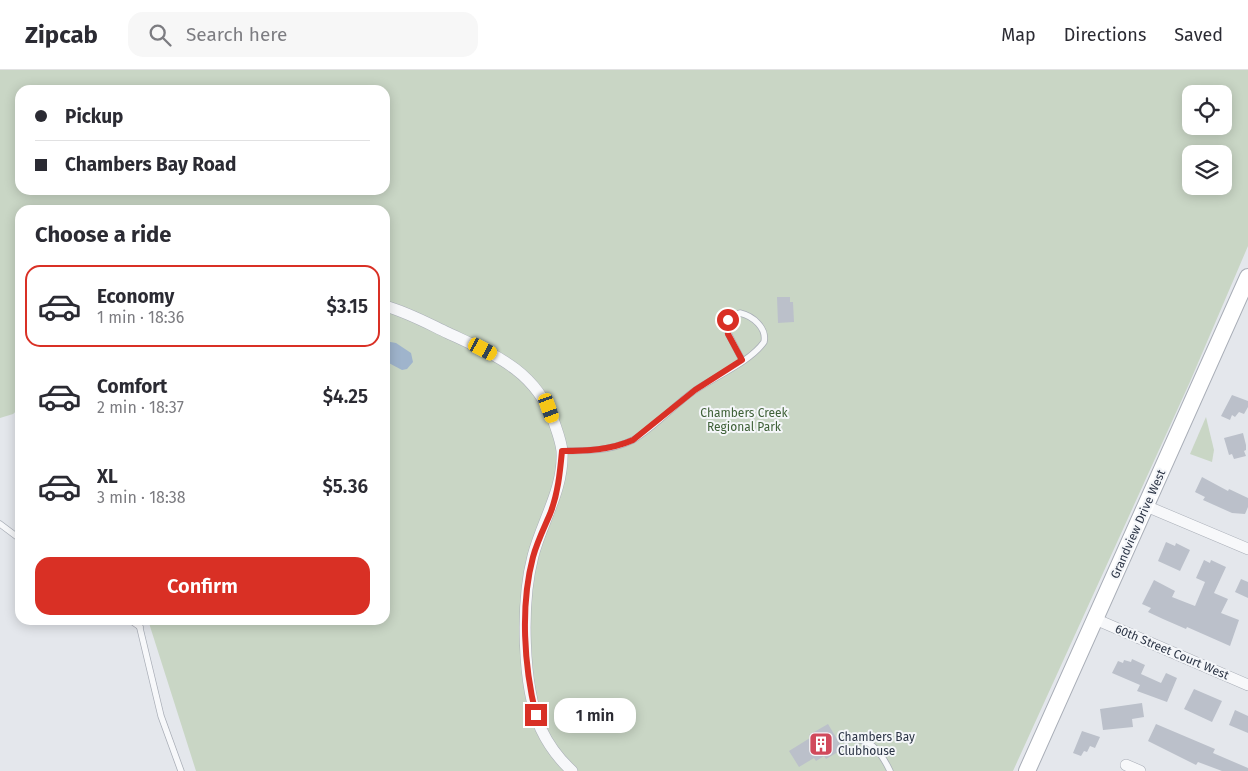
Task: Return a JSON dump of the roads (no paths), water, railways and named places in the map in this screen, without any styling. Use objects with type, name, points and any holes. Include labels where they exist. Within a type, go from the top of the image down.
[{"type":"street","name":"Grandview Drive West","points":[[1036,771],[1099,620],[1247,285]]},
{"type":"street","points":[[390,308],[483,349],[514,367],[528,378],[549,408],[562,451],[558,486],[534,555],[528,580],[526,634],[532,696],[541,730],[563,762],[572,771]]},
{"type":"street","points":[[1149,507],[1248,549]]},
{"type":"street","name":"Grandview Drive West","points":[[1027,771],[1099,620]]},
{"type":"street","name":"60th Street Court West","points":[[1099,620],[1248,685]]},
{"type":"street","points":[[1126,765],[1140,771]]},
{"type":"lane","points":[[562,451],[598,450],[621,445],[633,440],[695,390],[742,360],[762,345],[765,338],[752,317],[740,312],[730,317],[726,329],[742,360]]},
{"type":"lane","points":[[0,524],[15,534]]},
{"type":"lane","points":[[136,625],[140,628]]},
{"type":"lane","points":[[139,625],[161,716],[181,771]]},
{"type":"lane","points":[[846,740],[862,739],[871,744],[882,756],[890,771]]},
{"type":"water","points":[[390,342],[396,343],[411,353],[413,362],[407,369],[402,370],[390,364]]},
{"type":"place","name":"Chambers Bay Clubhouse","points":[[821,744]]},
{"type":"park label","name":"Chambers Creek Regional Park","points":[[744,420]]}]
